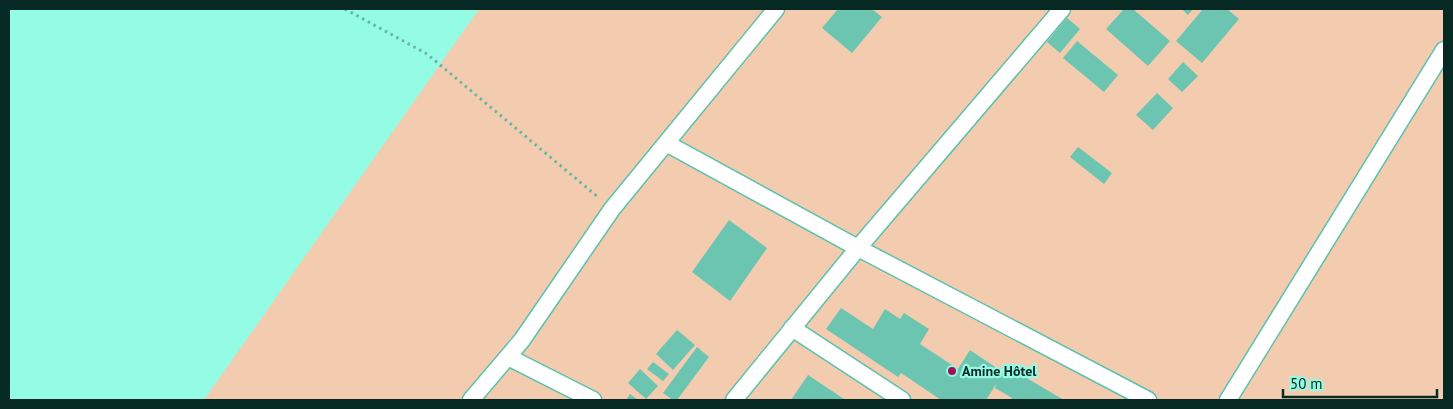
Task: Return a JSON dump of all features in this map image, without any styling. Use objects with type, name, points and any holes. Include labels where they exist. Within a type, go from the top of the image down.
[{"type":"street","points":[[471,400],[522,340],[612,209],[776,9]]},
{"type":"street","points":[[734,400],[858,248],[1062,9]]},
{"type":"street","points":[[1228,400],[1444,50]]},
{"type":"street","points":[[666,143],[858,248],[1148,400]]},
{"type":"street","points":[[792,328],[902,400]]},
{"type":"street","points":[[508,357],[593,400]]},
{"type":"path","points":[[345,9],[427,54],[612,209]]},
{"type":"shaded area","points":[[479,9],[1444,9],[1444,400],[204,400]]},
{"type":"building","points":[[838,9],[872,9],[882,17],[852,53],[822,28]]},
{"type":"building","points":[[1124,9],[1133,9],[1170,41],[1148,66],[1106,29]]},
{"type":"building","points":[[1182,9],[1193,9],[1188,15]]},
{"type":"building","points":[[1203,9],[1227,9],[1239,19],[1202,63],[1176,41]]},
{"type":"building","points":[[1067,18],[1080,29],[1060,53],[1047,42]]},
{"type":"building","points":[[1077,41],[1118,75],[1104,92],[1063,58]]},
{"type":"building","points":[[1183,62],[1198,76],[1182,92],[1168,79]]},
{"type":"building","points":[[1157,93],[1173,108],[1153,130],[1136,115]]},
{"type":"building","points":[[1078,147],[1112,173],[1104,184],[1070,157]]},
{"type":"building","points":[[729,220],[767,248],[730,301],[692,272]]},
{"type":"building","points":[[841,308],[873,329],[885,309],[900,319],[904,313],[929,329],[920,344],[958,369],[970,350],[1004,373],[1008,367],[1064,400],[1010,400],[1012,398],[995,388],[997,383],[986,400],[941,400],[901,373],[898,377],[826,329]]},
{"type":"building","points":[[677,330],[695,345],[673,370],[656,354]]},
{"type":"building","points":[[697,347],[709,357],[677,400],[673,400],[663,393]]},
{"type":"building","points":[[653,362],[669,374],[663,381],[647,369]]},
{"type":"building","points":[[640,369],[658,386],[646,399],[628,383]]},
{"type":"building","points":[[808,375],[844,399],[791,400]]},
{"type":"building","points":[[630,394],[638,400],[626,400]]},
{"type":"place","name":"Amine Hôtel","points":[[952,371]]}]
